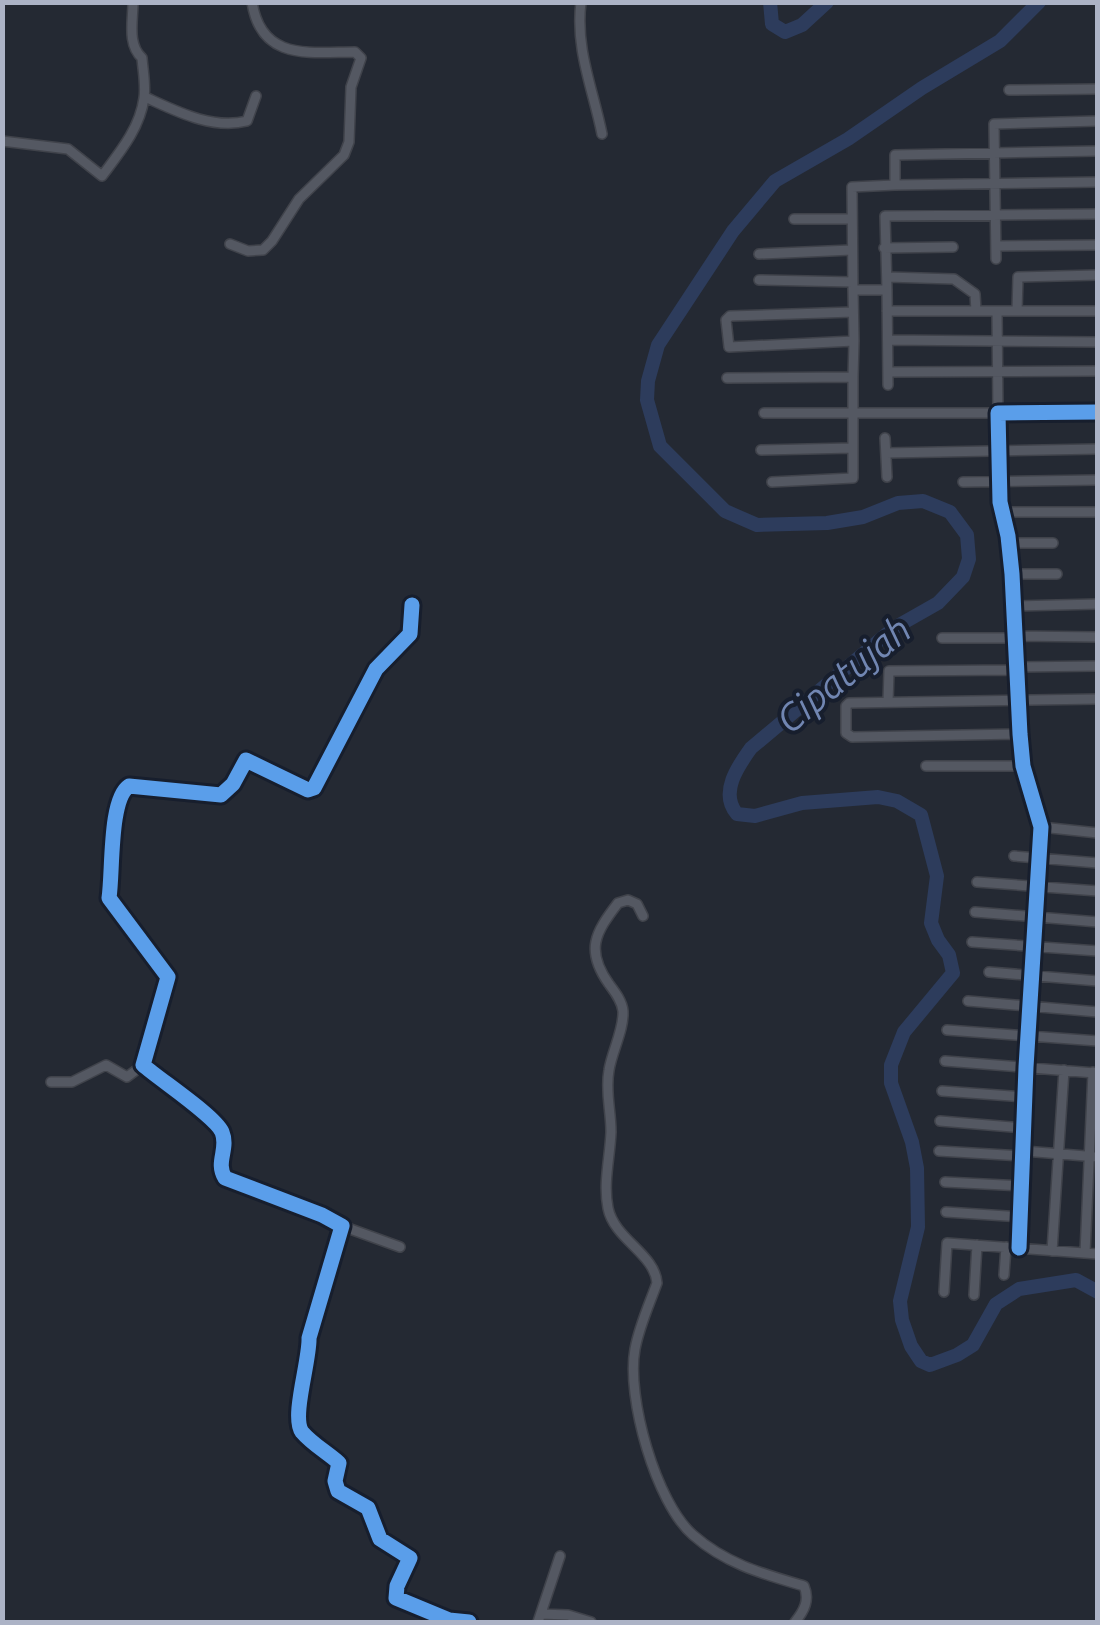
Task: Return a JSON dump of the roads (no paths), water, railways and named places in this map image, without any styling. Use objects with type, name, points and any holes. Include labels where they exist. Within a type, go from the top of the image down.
[{"type":"street","points":[[2,141],[68,149],[101,177],[127,143],[145,96],[142,58],[132,38],[134,2]]},
{"type":"street","points":[[230,244],[248,251],[263,250],[299,199],[344,155],[350,136],[351,87],[361,58],[355,52],[316,55],[280,46],[261,29],[252,2]]},
{"type":"street","points":[[582,2],[580,41],[602,134]]},
{"type":"street","points":[[1009,90],[1098,89]]},
{"type":"street","points":[[145,96],[194,116],[236,124],[247,121],[256,96]]},
{"type":"street","points":[[996,259],[996,122],[1098,121]]},
{"type":"street","points":[[895,185],[897,153],[1098,151]]},
{"type":"street","points":[[772,482],[852,480],[853,186],[1098,182]]},
{"type":"street","points":[[888,385],[883,212],[1098,214]]},
{"type":"street","points":[[794,219],[852,219]]},
{"type":"street","points":[[996,246],[1098,245]]},
{"type":"street","points":[[884,248],[953,247]]},
{"type":"street","points":[[759,254],[852,250]]},
{"type":"street","points":[[1016,311],[1018,277],[1098,275]]},
{"type":"street","points":[[887,278],[954,279],[975,294],[976,312]]},
{"type":"street","points":[[759,280],[886,290]]},
{"type":"street","points":[[887,311],[1098,310]]},
{"type":"street","points":[[996,311],[999,482],[1012,574],[1020,734],[1023,766],[1042,827],[1019,1248]]},
{"type":"street","points":[[853,312],[728,316],[726,344],[729,347],[854,341]]},
{"type":"street","points":[[888,340],[1098,342]]},
{"type":"street","points":[[888,372],[1098,372]]},
{"type":"street","points":[[728,378],[853,377]]},
{"type":"street","points":[[764,413],[1098,412]]},
{"type":"street","points":[[885,438],[887,477]]},
{"type":"street","points":[[762,450],[853,448]]},
{"type":"street","points":[[886,453],[1098,449]]},
{"type":"street","points":[[962,482],[1098,480]]},
{"type":"street","points":[[1002,512],[1098,512]]},
{"type":"street","points":[[1009,543],[1054,543]]},
{"type":"street","points":[[1012,574],[1058,574]]},
{"type":"street","points":[[1013,606],[1098,604]]},
{"type":"street","points":[[51,1082],[72,1082],[106,1065],[127,1077],[143,1065],[168,980],[109,899],[120,793],[129,786],[221,795],[234,784],[246,760],[308,790],[314,788],[376,669],[410,634],[412,605]]},
{"type":"street","points":[[942,638],[1098,636]]},
{"type":"street","points":[[888,702],[888,671],[1098,666]]},
{"type":"street","points":[[1020,734],[848,736],[848,703],[1098,699]]},
{"type":"street","points":[[926,766],[1023,766]]},
{"type":"street","points":[[1042,827],[1098,833]]},
{"type":"street","points":[[1014,856],[1098,864]]},
{"type":"street","points":[[977,882],[1098,891]]},
{"type":"street","points":[[643,916],[637,904],[628,900],[618,902],[602,924],[594,955],[600,972],[623,1005],[623,1020],[606,1088],[611,1128],[606,1179],[608,1212],[656,1274],[657,1284],[634,1352],[640,1419],[658,1478],[677,1516],[691,1534],[724,1558],[753,1572],[804,1586],[806,1605],[795,1622]]},
{"type":"street","points":[[975,912],[1098,922]]},
{"type":"street","points":[[972,942],[1098,952]]},
{"type":"street","points":[[988,972],[1098,981]]},
{"type":"street","points":[[968,1001],[1098,1012]]},
{"type":"street","points":[[948,1030],[1098,1041]]},
{"type":"street","points":[[945,1061],[1095,1073],[1093,1157],[1084,1253]]},
{"type":"street","points":[[143,1065],[215,1122],[224,1138],[220,1168],[225,1178],[400,1247]]},
{"type":"street","points":[[1052,1251],[1064,1070]]},
{"type":"street","points":[[942,1090],[1025,1096]]},
{"type":"street","points":[[940,1122],[1024,1128]]},
{"type":"street","points":[[938,1151],[1093,1157]]},
{"type":"street","points":[[944,1182],[1022,1186]]},
{"type":"street","points":[[946,1212],[1020,1217]]},
{"type":"street","points":[[342,1226],[309,1338],[310,1355],[298,1424],[303,1433],[339,1463],[335,1481],[338,1491],[368,1508],[380,1539],[410,1558],[397,1586],[396,1598],[450,1620],[469,1622]]},
{"type":"street","points":[[944,1292],[947,1242],[1098,1254]]},
{"type":"street","points":[[974,1296],[977,1245]]},
{"type":"street","points":[[1004,1275],[1006,1247]]},
{"type":"street","points":[[560,1556],[539,1618],[568,1615],[590,1622]]},
{"type":"waterway","name":"Cipatujah","points":[[770,2],[772,24],[785,32],[802,25],[827,2]]},
{"type":"waterway","name":"Cipatujah","points":[[1039,2],[1000,41],[775,181],[733,231],[658,345],[647,400],[660,446],[725,511],[757,525],[827,523],[863,517],[898,503],[923,501],[950,512],[967,535],[969,559],[963,577],[938,603],[894,628],[751,748],[732,780],[730,797],[737,814],[755,816],[802,803],[878,797],[897,801],[921,815],[937,876],[931,923],[949,955],[953,973],[904,1032],[891,1065],[891,1083],[917,1168],[918,1227],[900,1301],[911,1346],[921,1361],[930,1365],[973,1345],[996,1304],[1019,1289],[1076,1280],[1098,1292]]}]
